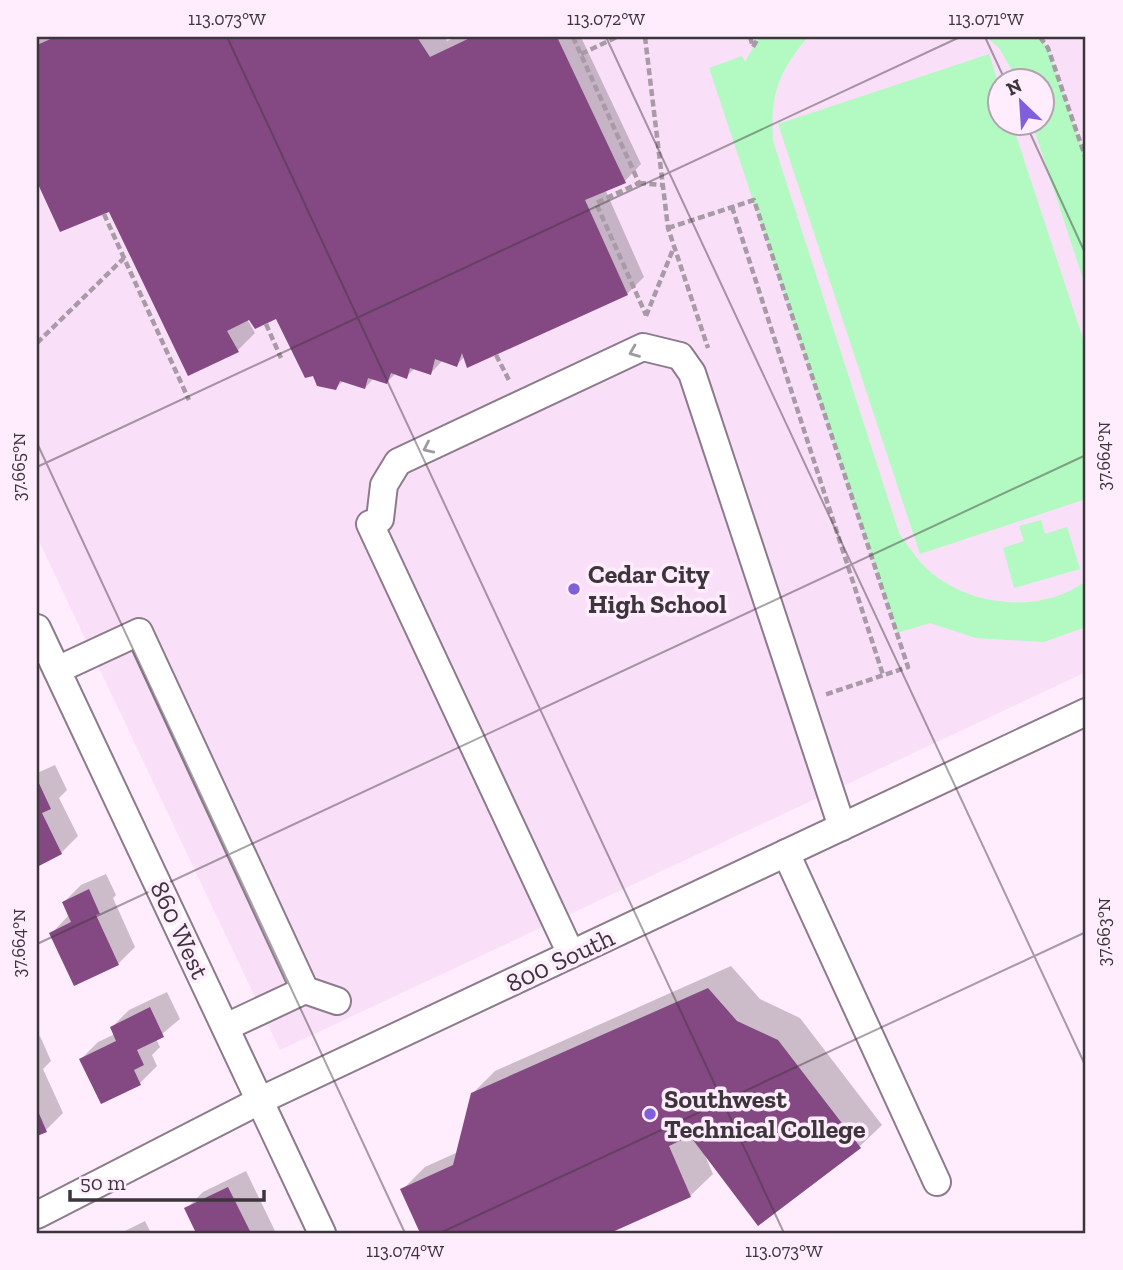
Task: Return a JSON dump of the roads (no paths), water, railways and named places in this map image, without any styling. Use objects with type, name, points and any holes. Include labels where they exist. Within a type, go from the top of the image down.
[{"type":"street","points":[[571,954],[375,521],[384,485],[398,462],[643,347],[680,356],[692,373],[842,827]]},
{"type":"street","name":"860 West","points":[[37,628],[322,1233]]},
{"type":"street","points":[[57,670],[139,632],[305,989],[337,1001]]},
{"type":"street","name":"800 South","points":[[37,1215],[261,1100],[1086,712]]},
{"type":"street","points":[[786,853],[937,1182]]},
{"type":"street","points":[[226,1027],[305,989]]},
{"type":"place","name":"Cedar City High School","points":[[574,589]]},
{"type":"place","name":"Southwest Technical College","points":[[650,1114]]}]
